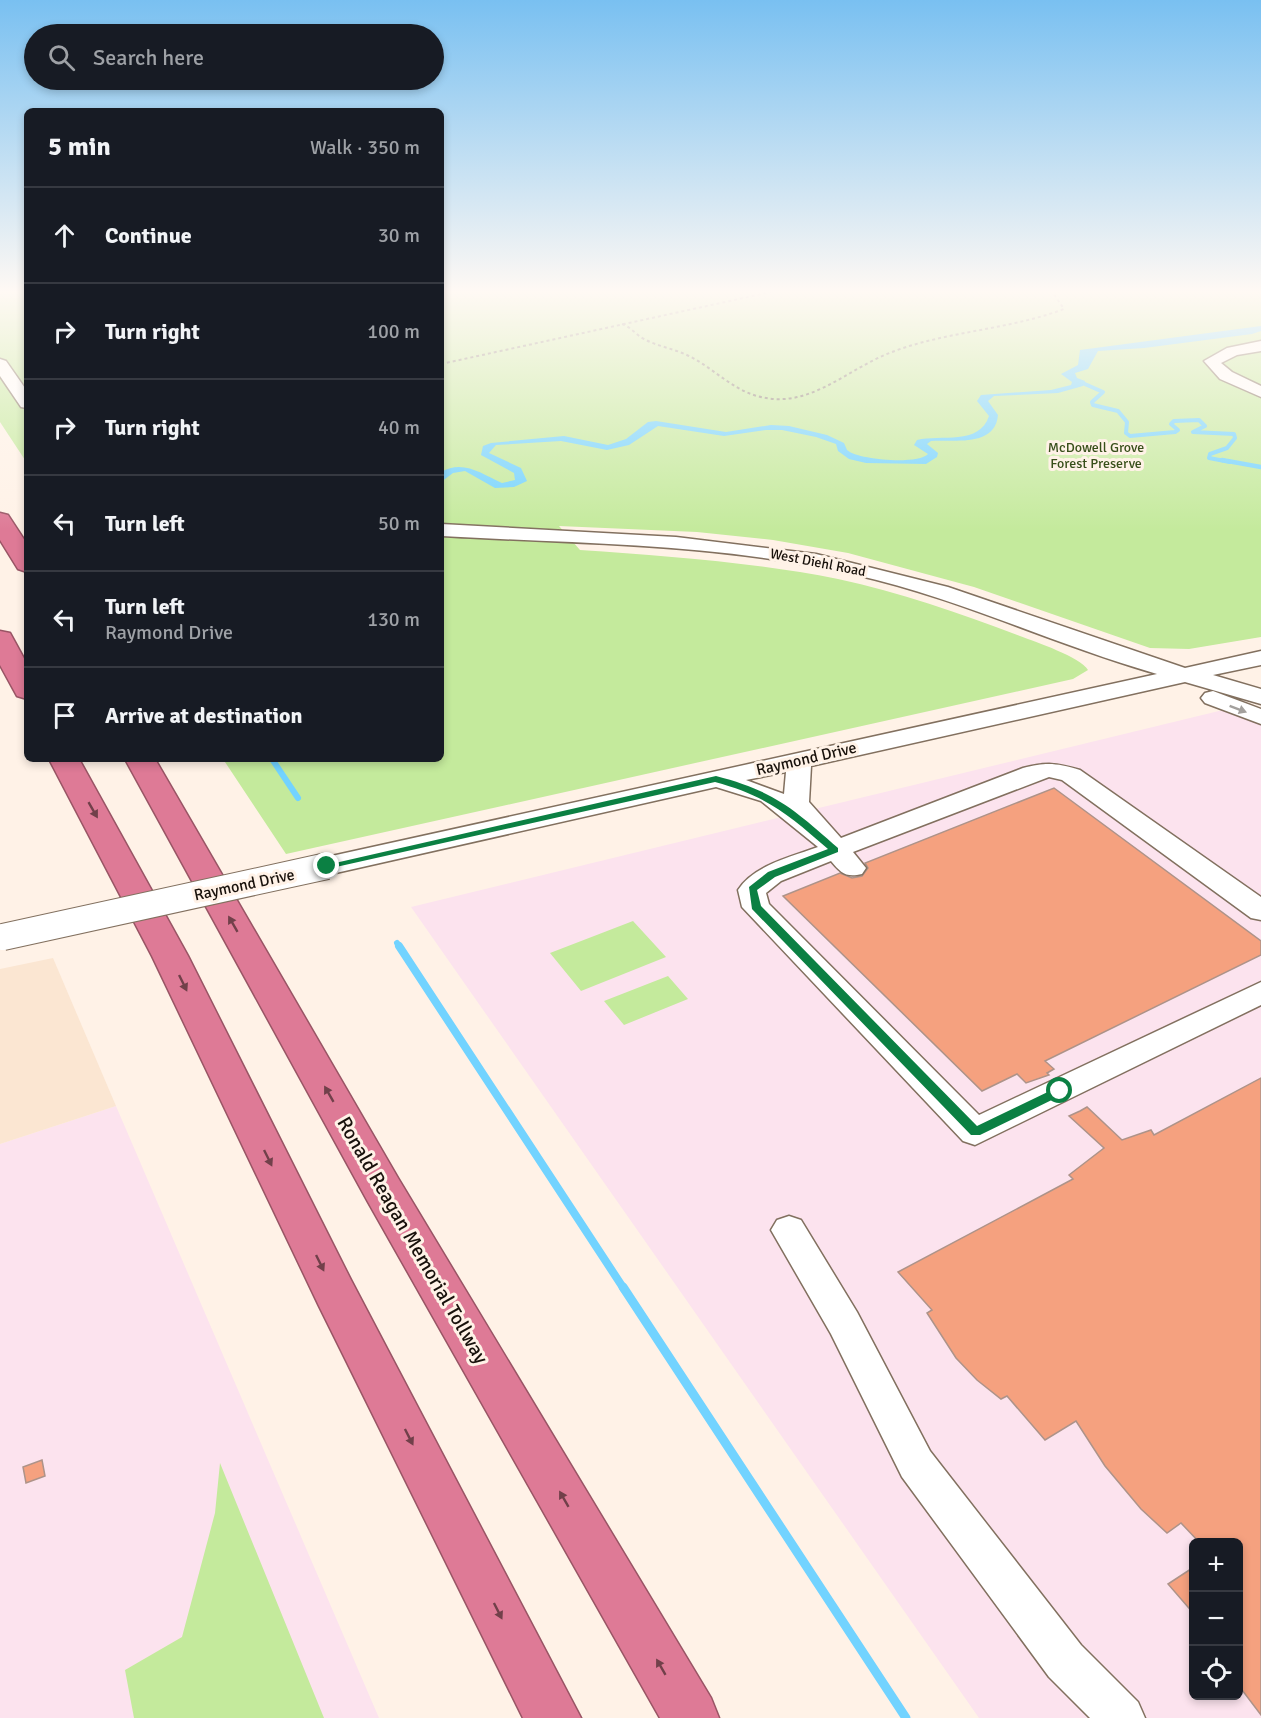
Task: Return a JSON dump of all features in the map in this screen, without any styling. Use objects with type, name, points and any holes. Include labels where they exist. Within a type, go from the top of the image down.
[{"type":"highway","points":[[0,520],[24,559]]},
{"type":"highway","points":[[0,639],[24,684]]},
{"type":"highway","points":[[66,762],[112,844],[159,935],[335,1293],[553,1718]]},
{"type":"highway","name":"Ronald Reagan Memorial Tollway","points":[[142,762],[383,1190],[691,1718]]},
{"type":"street","points":[[4,370],[24,399]]},
{"type":"street","points":[[1219,370],[1261,392]]},
{"type":"street","name":"West Diehl Road","points":[[444,530],[715,547],[819,561],[937,590],[1180,675],[1237,688],[1261,697]]},
{"type":"street","name":"Raymond Drive","points":[[2,937],[1261,658]]},
{"type":"street","name":"West Diehl Road","points":[[1180,675],[1217,701],[1261,717]]},
{"type":"street","points":[[799,760],[796,803],[838,853]]},
{"type":"street","points":[[1261,911],[1071,775],[1050,769],[1032,773],[838,853],[771,875],[752,890],[756,907],[975,1132],[1261,992]]},
{"type":"street","points":[[716,779],[770,796],[838,853]]},
{"type":"street","points":[[789,1230],[844,1323],[916,1464],[1065,1661],[1122,1718]]},
{"type":"path","points":[[712,370],[742,390],[772,400],[789,401],[839,381],[853,370]]},
{"type":"shaded area","points":[[1223,710],[1261,723],[1261,1718],[979,1718],[411,907]]},
{"type":"shaded area","points":[[53,958],[116,1106],[0,1144],[0,969]]},
{"type":"shaded area","points":[[116,1106],[379,1718],[0,1718],[0,1144]]},
{"type":"green space","points":[[0,370],[24,370],[24,458],[0,422]]},
{"type":"green space","name":"McDowell Grove Forest Preserve","points":[[444,370],[1261,370],[1261,637],[1189,649],[1150,648],[974,587],[848,553],[773,540],[697,532],[559,526],[580,550],[677,557],[774,568],[884,590],[1046,646],[1076,660],[1088,670],[1073,679],[286,854],[225,762],[444,762]]},
{"type":"green space","points":[[633,921],[666,957],[581,991],[550,953]]},
{"type":"green space","points":[[668,976],[688,999],[624,1025],[604,1001]]},
{"type":"green space","points":[[220,1463],[324,1718],[134,1718],[125,1670],[182,1637],[215,1513]]},
{"type":"water","points":[[1068,370],[1084,370],[1075,373],[1077,378],[1085,381],[1083,386],[1058,393],[994,396],[988,401],[998,415],[995,426],[989,433],[972,440],[931,441],[927,444],[938,453],[937,457],[926,464],[866,463],[849,459],[838,451],[836,444],[782,430],[724,436],[658,426],[629,445],[607,450],[561,441],[496,445],[489,453],[521,468],[527,481],[514,487],[495,488],[465,471],[453,473],[444,480],[444,470],[465,467],[502,483],[515,480],[514,473],[481,455],[483,446],[491,443],[564,436],[608,445],[626,439],[648,422],[656,421],[726,432],[771,425],[789,426],[827,435],[844,443],[847,450],[863,456],[888,460],[913,459],[928,454],[914,445],[917,440],[958,437],[977,432],[989,416],[977,401],[981,395],[1051,390],[1071,385],[1072,382],[1061,374]]},
{"type":"building","points":[[1054,788],[1261,941],[1261,955],[1045,1061],[1054,1069],[1047,1073],[1049,1075],[1026,1083],[1017,1074],[982,1091],[783,896],[840,873],[852,878],[862,876],[868,868],[865,863]]},
{"type":"building","points":[[1261,1078],[1261,1715],[1243,1691],[1243,1538],[1195,1538],[1181,1523],[1167,1533],[1141,1509],[1105,1466],[1076,1421],[1045,1440],[1007,1396],[1001,1399],[977,1380],[956,1358],[927,1313],[932,1310],[898,1272],[1073,1179],[1069,1175],[1104,1148],[1069,1116],[1087,1107],[1122,1140],[1151,1130],[1154,1135]]},
{"type":"building","points":[[42,1460],[45,1476],[26,1483],[23,1467]]},
{"type":"building","points":[[1189,1570],[1189,1608],[1168,1584]]},
{"type":"waterway","points":[[1078,381],[1103,392],[1092,402],[1093,405],[1118,411],[1127,422],[1126,433],[1130,436],[1175,432],[1178,430],[1171,424],[1174,421],[1199,420],[1205,426],[1193,432],[1234,434],[1235,438],[1227,448],[1210,454],[1209,458],[1230,462]]},
{"type":"waterway","points":[[1222,460],[1261,467]]},
{"type":"waterway","points":[[274,762],[298,798]]},
{"type":"waterway","points":[[397,943],[400,948]]},
{"type":"waterway","points":[[399,946],[624,1289]]},
{"type":"waterway","points":[[623,1287],[906,1718]]},
{"type":"route","points":[[327,866],[716,779],[734,786],[752,789],[770,796],[787,808],[835,850],[771,875],[752,890],[756,907],[975,1132],[1060,1091]]}]
